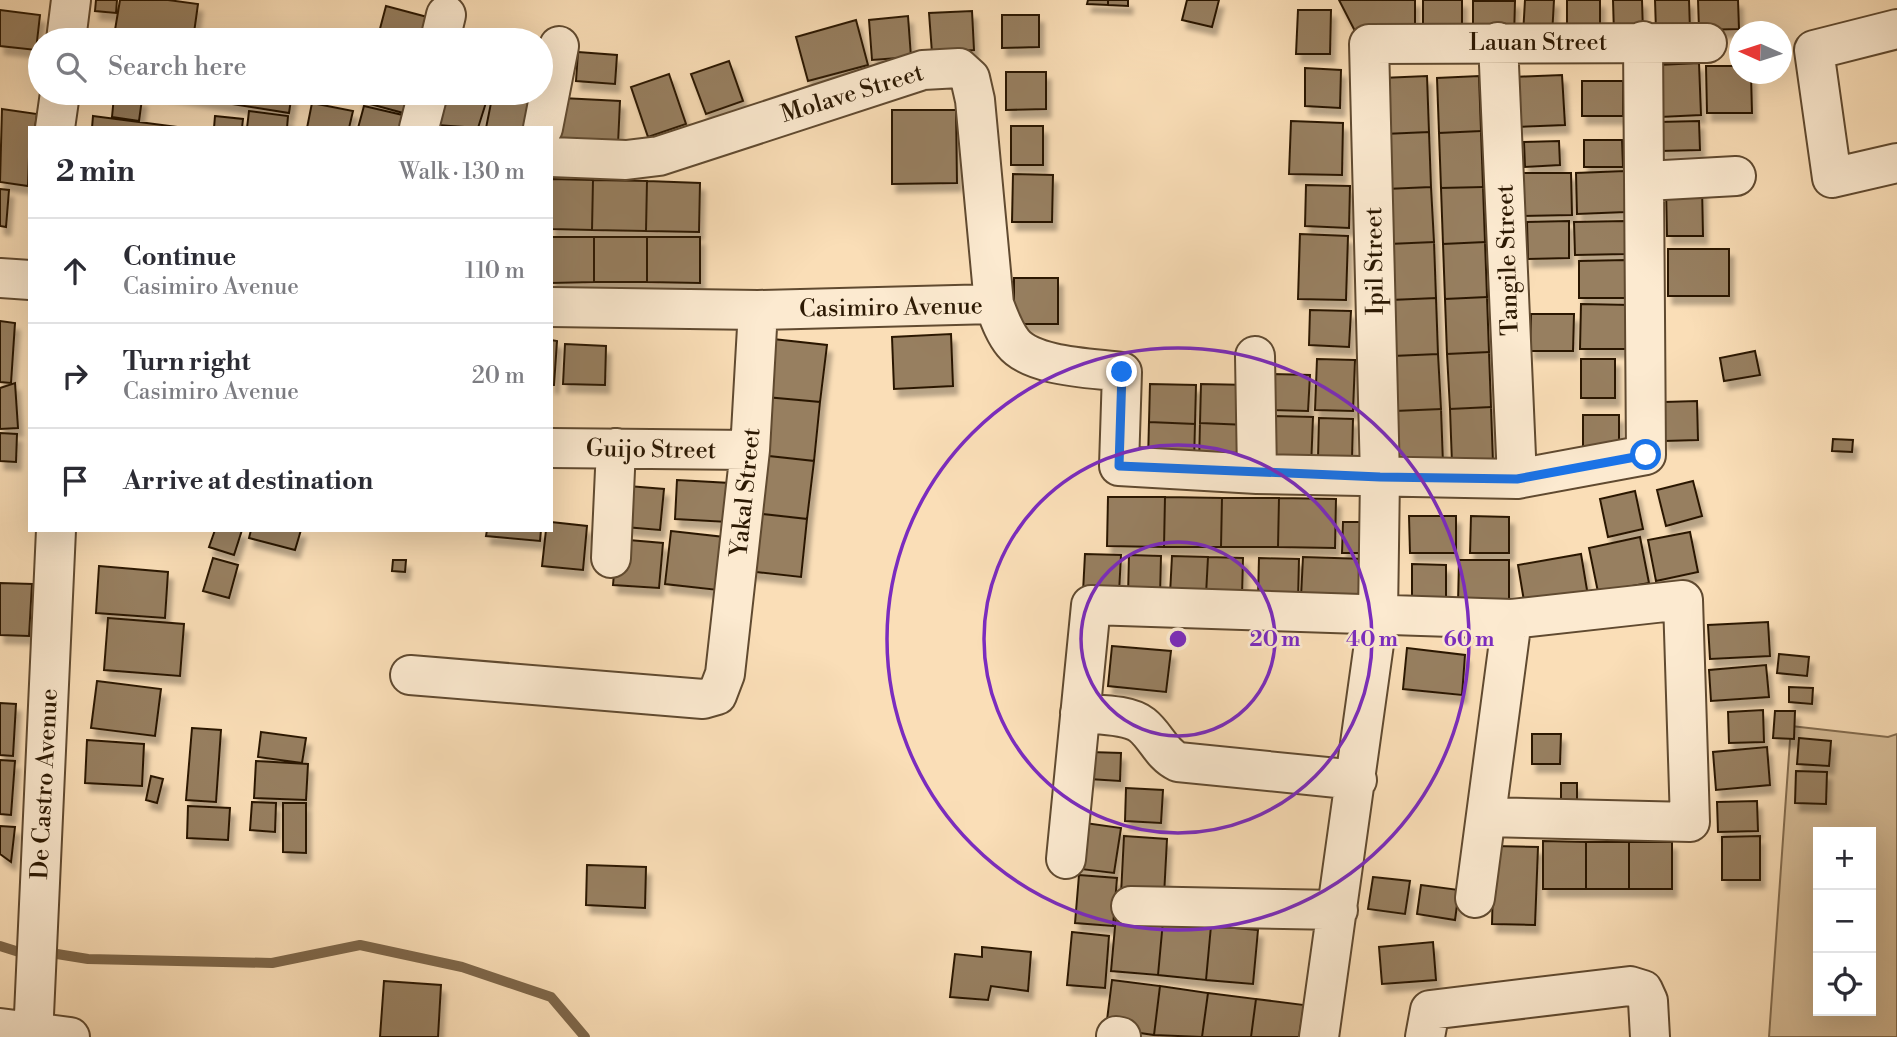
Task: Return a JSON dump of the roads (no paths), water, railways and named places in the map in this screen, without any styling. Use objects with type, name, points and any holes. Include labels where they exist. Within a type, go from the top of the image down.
[{"type":"street","points":[[68,28],[71,0]]},
{"type":"street","points":[[1897,29],[1814,50],[1832,178],[1897,163]]},
{"type":"street","points":[[1643,41],[1646,181],[1736,176]]},
{"type":"street","name":"Lauan Street","points":[[1369,44],[1643,41],[1707,43]]},
{"type":"street","name":"Tangile Street","points":[[1497,42],[1517,479]]},
{"type":"street","name":"Ipil Street","points":[[1319,1037],[1378,615],[1380,477],[1369,44]]},
{"type":"street","points":[[553,75],[559,46]]},
{"type":"street","name":"Molave Street","points":[[553,157],[626,160],[659,156],[803,106],[923,70],[959,68],[970,78],[975,100],[994,304]]},
{"type":"street","points":[[55,126],[58,105]]},
{"type":"street","points":[[420,126],[425,105]]},
{"type":"street","points":[[542,126],[547,105]]},
{"type":"street","name":"Casimiro Avenue","points":[[553,307],[758,310],[994,304],[1014,345],[1032,358],[1122,372],[1119,466],[1257,474],[1517,479],[1646,455],[1646,181]]},
{"type":"street","points":[[0,278],[28,280]]},
{"type":"street","name":"Yakal Street","points":[[410,675],[703,699],[717,695],[725,674],[750,450],[758,310]]},
{"type":"street","points":[[1255,356],[1257,474]]},
{"type":"street","name":"Guijo Street","points":[[553,448],[750,450]]},
{"type":"street","points":[[611,558],[616,448]]},
{"type":"street","name":"De Castro Avenue","points":[[34,1034],[56,532]]},
{"type":"street","points":[[1066,859],[1091,605],[1512,619],[1683,600],[1690,822],[1488,817]]},
{"type":"street","points":[[1475,898],[1488,817],[1512,619]]},
{"type":"street","points":[[1080,712],[1134,720],[1142,725],[1169,757],[1178,762],[1357,780]]},
{"type":"street","points":[[1132,906],[1338,910]]},
{"type":"street","points":[[1425,1037],[1430,1010],[1630,986],[1643,990],[1648,1002],[1650,1037]]},
{"type":"waterway","points":[[57,954],[88,959],[272,963],[360,945],[462,967],[551,997],[585,1037]]},
{"type":"waterway","points":[[0,946],[19,952]]}]
